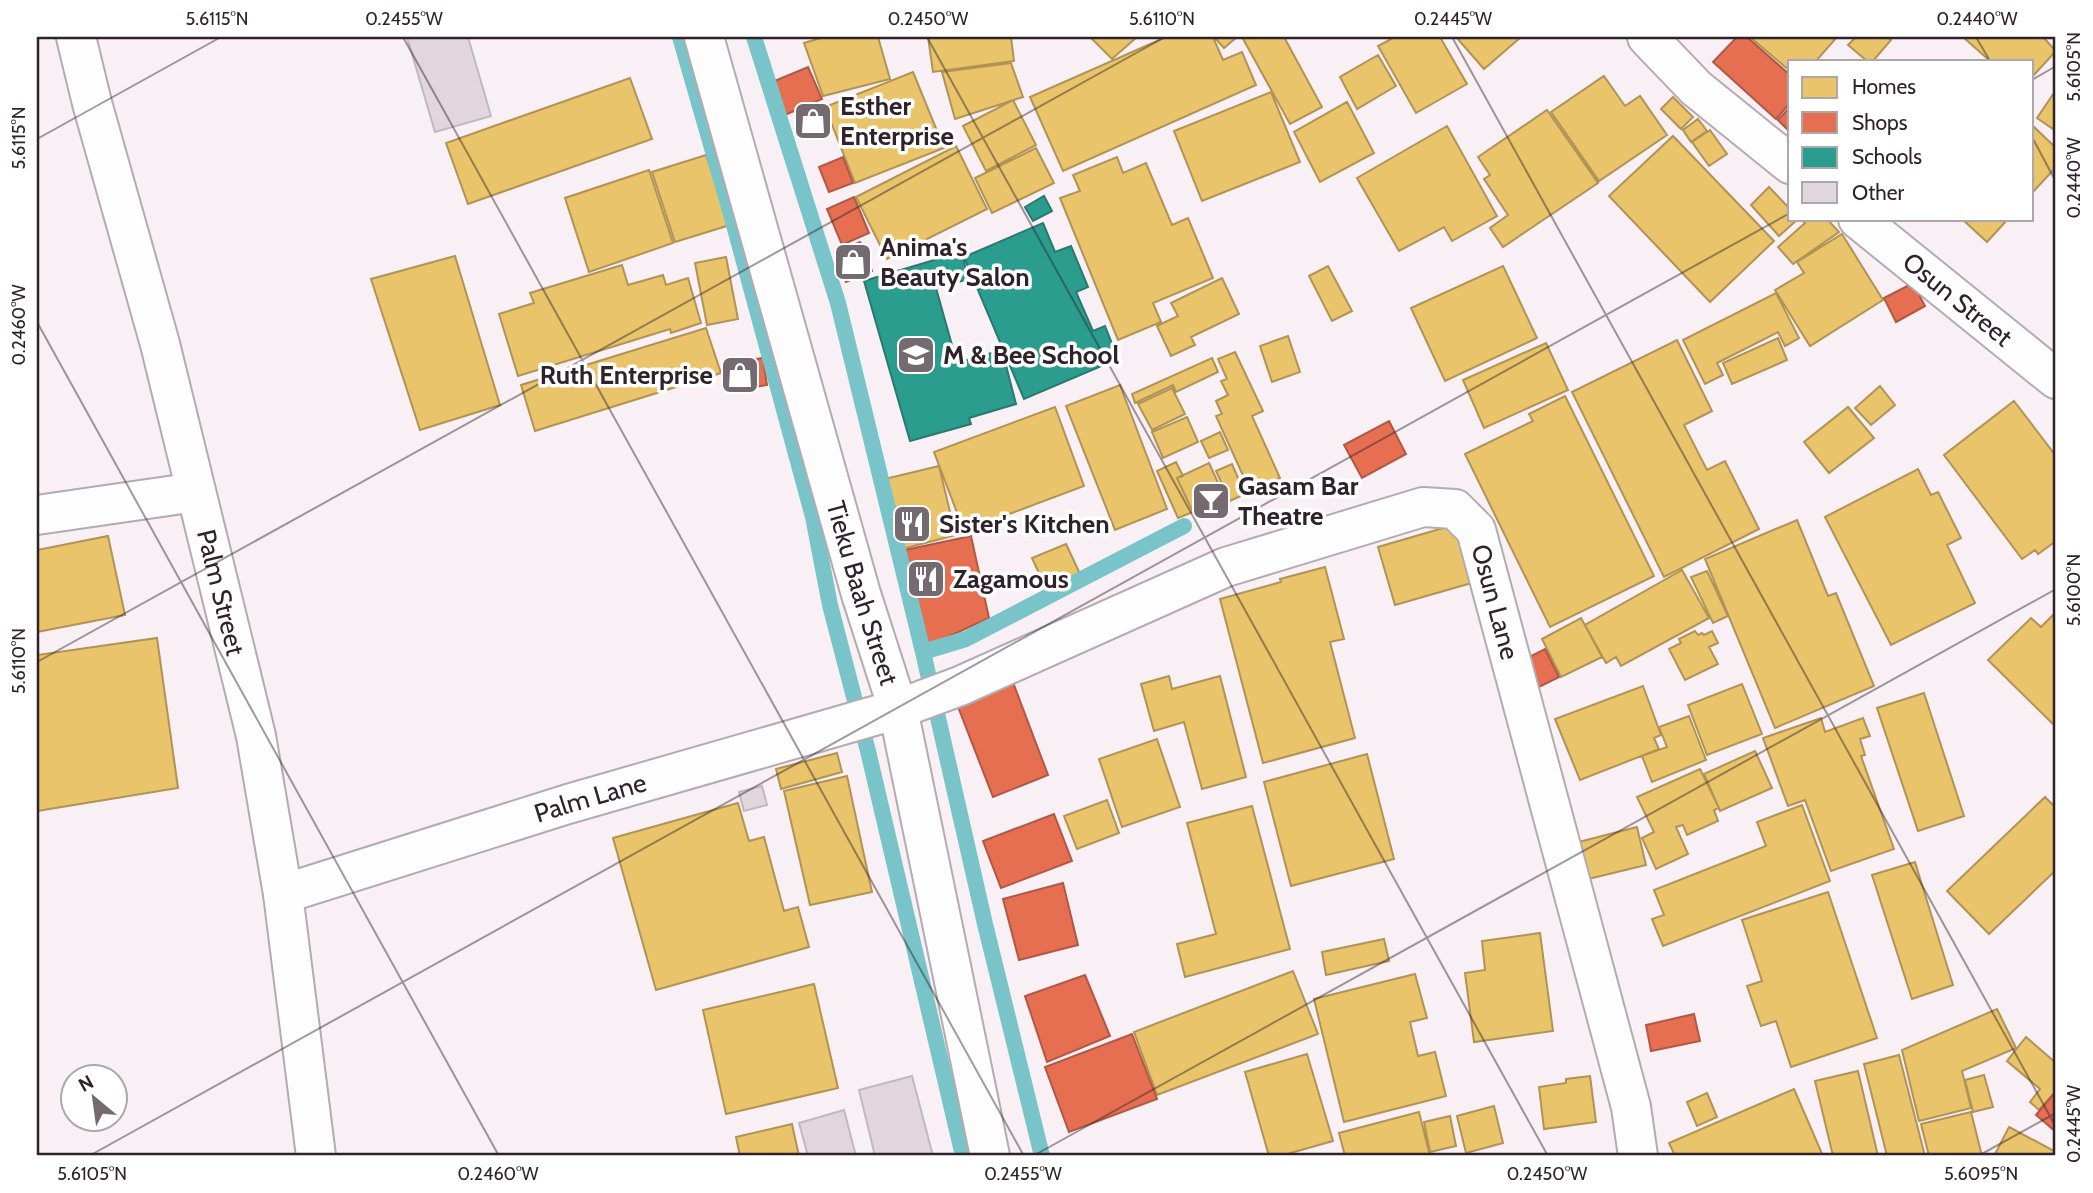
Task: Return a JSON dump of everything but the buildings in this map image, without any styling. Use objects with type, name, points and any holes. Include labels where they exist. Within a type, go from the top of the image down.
[{"type":"street","name":"Palm Street","points":[[76,37],[160,344],[256,736],[283,894],[316,1156]]},
{"type":"street","name":"Tieku Baah Street","points":[[704,37],[861,594],[898,709],[990,1156]]},
{"type":"street","points":[[1647,37],[1696,88],[1788,162]]},
{"type":"street","name":"Osun Street","points":[[1859,220],[2056,379]]},
{"type":"street","points":[[37,515],[196,492]]},
{"type":"street","name":"Osun Lane","points":[[898,709],[960,686],[1226,567],[1423,507],[1455,509],[1476,530],[1631,1107],[1638,1156]]},
{"type":"street","name":"Palm Lane","points":[[283,894],[568,804],[898,709]]},
{"type":"waterway","points":[[680,37],[813,517],[830,605],[868,751],[963,1156]]},
{"type":"waterway","points":[[754,37],[838,303],[1042,1156]]},
{"type":"waterway","points":[[923,652],[966,639],[1184,526]]},
{"type":"place","name":"Esther Enterprise","points":[[813,121]]},
{"type":"place","name":"Anima's Beauty Salon","points":[[853,262]]},
{"type":"place","name":"M & Bee School","points":[[916,355]]},
{"type":"place","name":"Ruth Enterprise","points":[[740,375]]},
{"type":"place","name":"Gasam Bar Theatre","points":[[1211,501]]},
{"type":"place","name":"Sister's Kitchen","points":[[912,524]]},
{"type":"place","name":"Zagamous","points":[[926,579]]}]
